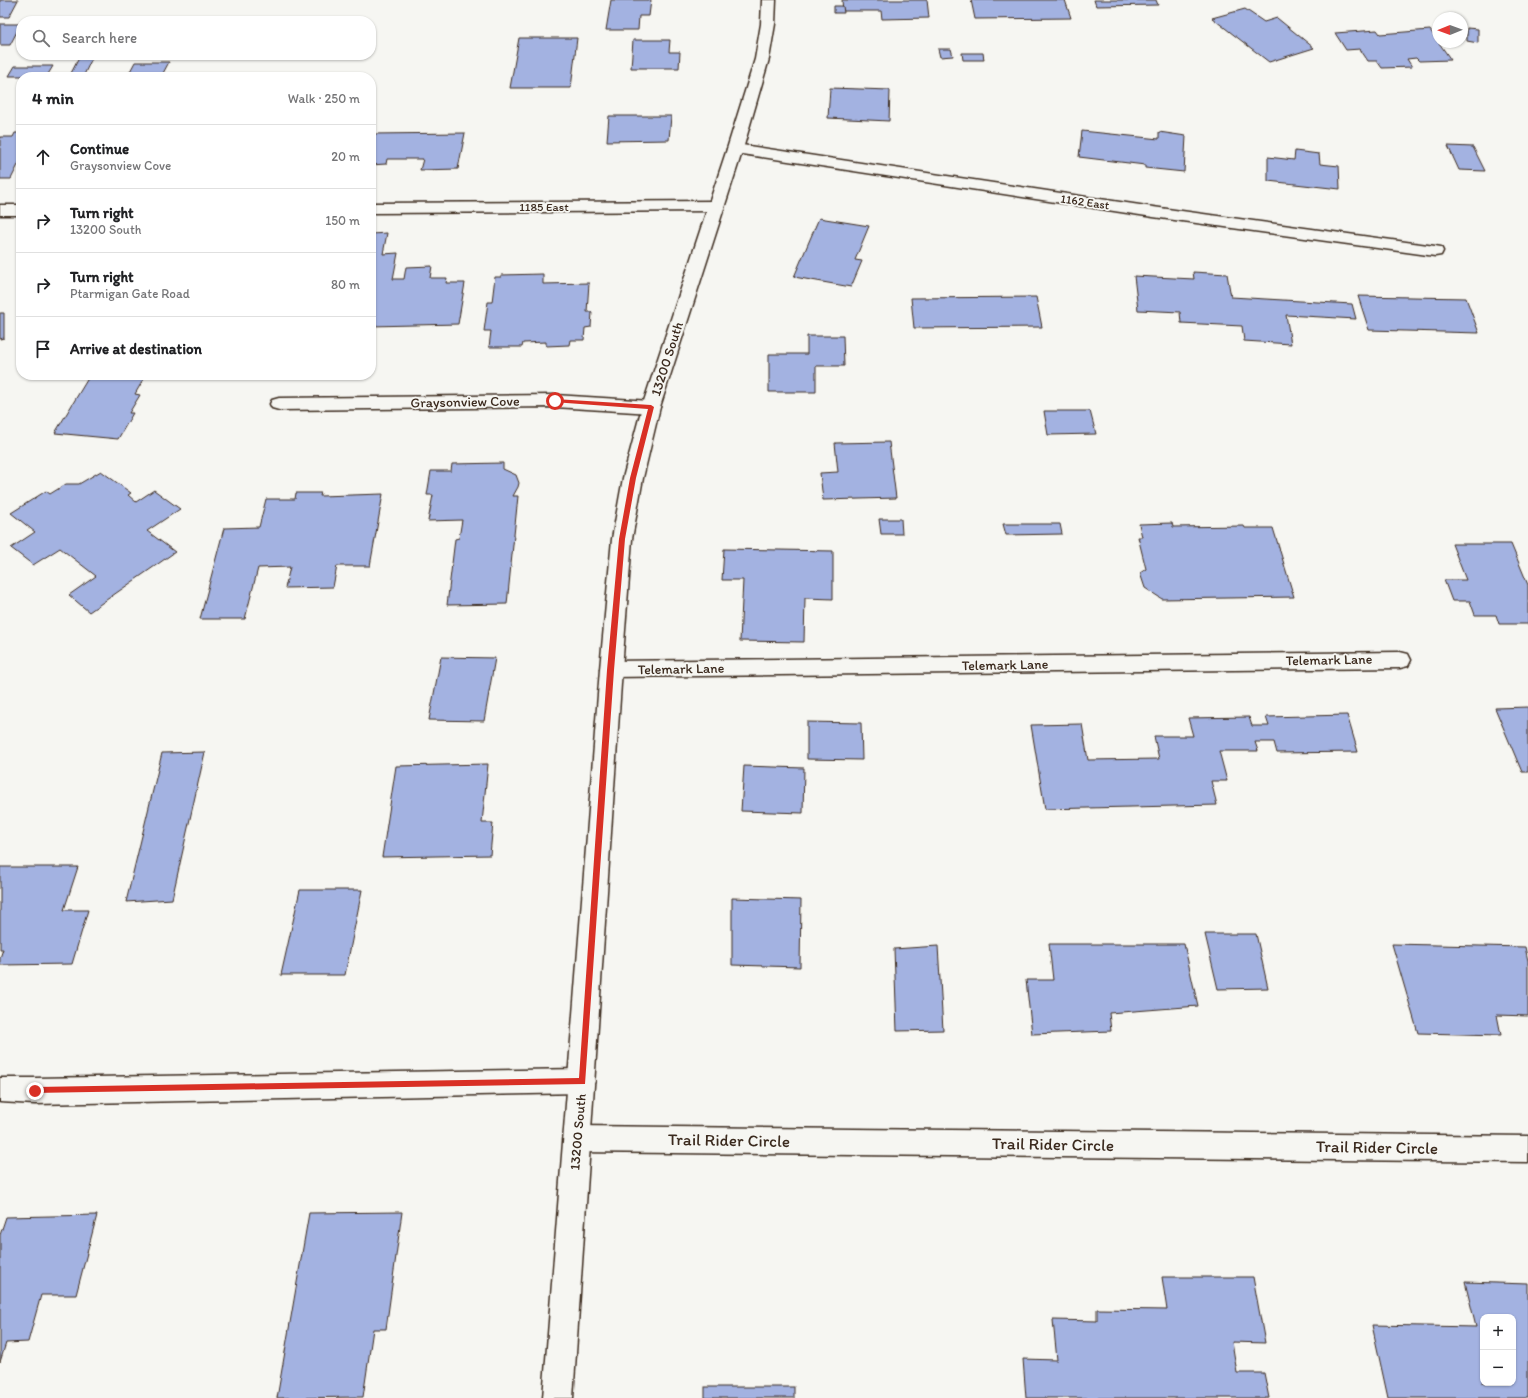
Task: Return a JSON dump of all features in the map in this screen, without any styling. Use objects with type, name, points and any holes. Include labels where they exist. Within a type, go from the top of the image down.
[{"type":"street","name":"13200 South","points":[[558,1398],[611,670],[622,539],[633,478],[651,407],[735,149],[762,59],[768,24],[769,0]]},
{"type":"street","name":"1162 East","points":[[735,149],[1122,207],[1435,251]]},
{"type":"street","name":"1185 East","points":[[376,208],[716,206]]},
{"type":"street","points":[[0,210],[16,210]]},
{"type":"street","name":"Graysonview Cove","points":[[279,404],[555,401],[651,407]]},
{"type":"street","name":"Telemark Lane","points":[[611,670],[1400,660]]},
{"type":"street","points":[[0,1090],[35,1091],[582,1081]]},
{"type":"street","name":"Trail Rider Circle","points":[[577,1139],[1528,1149]]},
{"type":"building","points":[[0,0],[18,0],[9,17],[0,17]]},
{"type":"building","points":[[611,0],[651,0],[649,16],[639,16],[638,30],[606,30]]},
{"type":"building","points":[[842,0],[927,0],[929,18],[882,19],[881,11],[843,11]]},
{"type":"building","points":[[971,0],[1065,0],[1071,18],[975,19]]},
{"type":"building","points":[[1094,0],[1156,0],[1158,5],[1096,6]]},
{"type":"building","points":[[834,6],[843,6],[844,13],[834,13]]},
{"type":"building","points":[[1245,9],[1264,22],[1277,18],[1314,48],[1269,62],[1212,18]]},
{"type":"building","points":[[0,24],[16,24],[16,34],[10,45],[0,45]]},
{"type":"building","points":[[1468,28],[1478,29],[1478,43],[1468,41]]},
{"type":"building","points":[[1377,30],[1380,34],[1430,30],[1432,33],[1432,48],[1443,48],[1451,60],[1419,61],[1416,58],[1407,59],[1412,67],[1382,68],[1377,61],[1368,61],[1360,49],[1346,50],[1335,33]]},
{"type":"building","points":[[519,38],[577,38],[571,88],[510,88]]},
{"type":"building","points":[[633,40],[670,40],[669,52],[680,52],[679,68],[631,68]]},
{"type":"building","points":[[938,49],[951,49],[953,56],[940,57]]},
{"type":"building","points":[[962,53],[983,53],[984,60],[963,60]]},
{"type":"building","points":[[78,60],[91,60],[85,72],[72,72]]},
{"type":"building","points":[[135,62],[169,62],[164,72],[130,72]]},
{"type":"building","points":[[15,66],[53,66],[49,72],[16,72],[16,76],[9,76]]},
{"type":"building","points":[[830,88],[890,90],[889,121],[828,118]]},
{"type":"building","points":[[609,116],[671,116],[669,140],[607,141]]},
{"type":"building","points":[[1082,131],[1159,139],[1159,132],[1186,136],[1184,172],[1145,168],[1145,165],[1079,157]]},
{"type":"building","points":[[16,133],[16,169],[11,179],[0,179],[0,137],[13,137]]},
{"type":"building","points":[[465,133],[458,169],[420,170],[423,159],[387,159],[386,164],[376,165],[376,134]]},
{"type":"building","points":[[1448,146],[1473,147],[1485,171],[1459,170]]},
{"type":"building","points":[[1295,151],[1319,154],[1320,164],[1339,166],[1340,189],[1268,181],[1268,157],[1294,160]]},
{"type":"building","points":[[819,218],[869,226],[855,260],[862,261],[851,287],[794,277]]},
{"type":"building","points":[[387,233],[383,254],[398,253],[393,279],[404,279],[406,267],[432,266],[430,278],[447,278],[446,283],[465,283],[458,324],[376,326],[376,234]]},
{"type":"building","points":[[1193,272],[1227,274],[1231,297],[1352,304],[1356,319],[1286,315],[1291,344],[1244,341],[1242,326],[1181,323],[1180,312],[1138,310],[1134,276],[1194,279]]},
{"type":"building","points":[[543,274],[543,284],[589,283],[587,312],[592,312],[591,327],[585,328],[584,340],[570,340],[569,345],[546,346],[546,342],[523,343],[522,347],[489,347],[491,331],[484,331],[488,302],[492,302],[495,277],[501,277],[501,275]]},
{"type":"building","points":[[1358,296],[1466,298],[1479,333],[1369,330]]},
{"type":"building","points":[[1036,297],[1042,327],[914,328],[911,298]]},
{"type":"building","points":[[0,313],[4,313],[4,338],[0,339]]},
{"type":"building","points":[[807,336],[843,336],[844,366],[816,366],[816,392],[769,392],[769,354],[807,354]]},
{"type":"building","points":[[87,380],[143,380],[135,394],[140,395],[129,413],[133,413],[118,439],[55,433]]},
{"type":"building","points":[[1044,411],[1090,411],[1096,434],[1048,435]]},
{"type":"building","points":[[889,442],[896,498],[823,500],[820,473],[838,472],[835,443]]},
{"type":"building","points":[[503,463],[503,469],[516,475],[519,483],[513,496],[518,496],[507,604],[447,605],[455,539],[459,538],[462,520],[428,521],[433,495],[427,495],[431,471],[451,471],[452,464]]},
{"type":"building","points":[[101,471],[131,493],[128,495],[136,502],[154,490],[180,509],[147,531],[175,552],[89,612],[69,595],[96,576],[60,548],[33,565],[11,548],[35,532],[11,513],[46,491],[50,494],[66,484],[79,484]]},
{"type":"building","points":[[296,493],[321,493],[320,496],[383,494],[370,566],[337,566],[333,587],[285,588],[290,567],[258,568],[245,619],[200,619],[224,528],[259,527],[266,499],[295,499]]},
{"type":"building","points":[[879,519],[901,519],[902,534],[881,534]]},
{"type":"building","points":[[1172,523],[1173,527],[1244,526],[1245,528],[1273,528],[1294,597],[1162,599],[1145,588],[1140,573],[1146,569],[1138,537],[1142,537],[1139,524]]},
{"type":"building","points":[[1003,524],[1060,524],[1062,534],[1006,535]]},
{"type":"building","points":[[1452,544],[1511,544],[1528,585],[1528,624],[1499,624],[1496,615],[1475,615],[1470,601],[1452,601],[1444,580],[1466,580]]},
{"type":"building","points":[[724,549],[833,551],[833,599],[805,598],[804,642],[740,641],[743,580],[722,580]]},
{"type":"building","points":[[441,657],[495,658],[484,721],[429,720]]},
{"type":"building","points":[[1528,707],[1528,772],[1522,772],[1495,708]]},
{"type":"building","points":[[1347,715],[1358,752],[1277,753],[1274,742],[1255,742],[1258,751],[1219,751],[1227,781],[1211,781],[1217,805],[1045,809],[1031,725],[1082,724],[1088,760],[1159,759],[1154,736],[1193,736],[1188,718],[1249,717],[1252,726],[1269,726],[1266,717]]},
{"type":"building","points":[[807,722],[861,723],[862,760],[807,759]]},
{"type":"building","points":[[205,752],[172,899],[126,902],[162,753]]},
{"type":"building","points":[[488,764],[482,823],[493,823],[490,855],[382,857],[396,766]]},
{"type":"building","points":[[744,766],[804,768],[803,813],[741,811]]},
{"type":"building","points":[[0,867],[78,867],[64,910],[88,910],[72,964],[0,965],[0,958],[3,949],[0,949]]},
{"type":"building","points":[[300,890],[362,890],[345,975],[281,975]]},
{"type":"building","points":[[732,898],[801,900],[800,967],[732,965]]},
{"type":"building","points":[[1205,934],[1256,934],[1268,988],[1218,989]]},
{"type":"building","points":[[1049,944],[1184,944],[1198,1006],[1109,1013],[1111,1031],[1032,1034],[1026,980],[1053,980]]},
{"type":"building","points":[[1392,944],[1525,947],[1528,961],[1528,1016],[1497,1015],[1501,1035],[1418,1033]]},
{"type":"building","points":[[938,946],[943,1030],[897,1031],[894,949]]},
{"type":"building","points":[[402,1212],[386,1329],[373,1329],[363,1397],[277,1398],[309,1213]]},
{"type":"building","points":[[97,1215],[76,1295],[41,1295],[28,1342],[6,1343],[0,1362],[0,1235],[6,1217]]},
{"type":"building","points":[[1162,1277],[1253,1277],[1265,1343],[1232,1342],[1237,1373],[1264,1373],[1269,1398],[1026,1398],[1023,1359],[1057,1360],[1053,1320],[1097,1321],[1097,1309],[1167,1310]]},
{"type":"building","points":[[1465,1282],[1528,1284],[1528,1398],[1388,1398],[1372,1325],[1476,1327]]},
{"type":"building","points":[[705,1387],[794,1387],[794,1398],[705,1398]]},
{"type":"route","points":[[35,1091],[582,1081],[611,670],[622,539],[633,478],[651,407],[555,401]]}]
